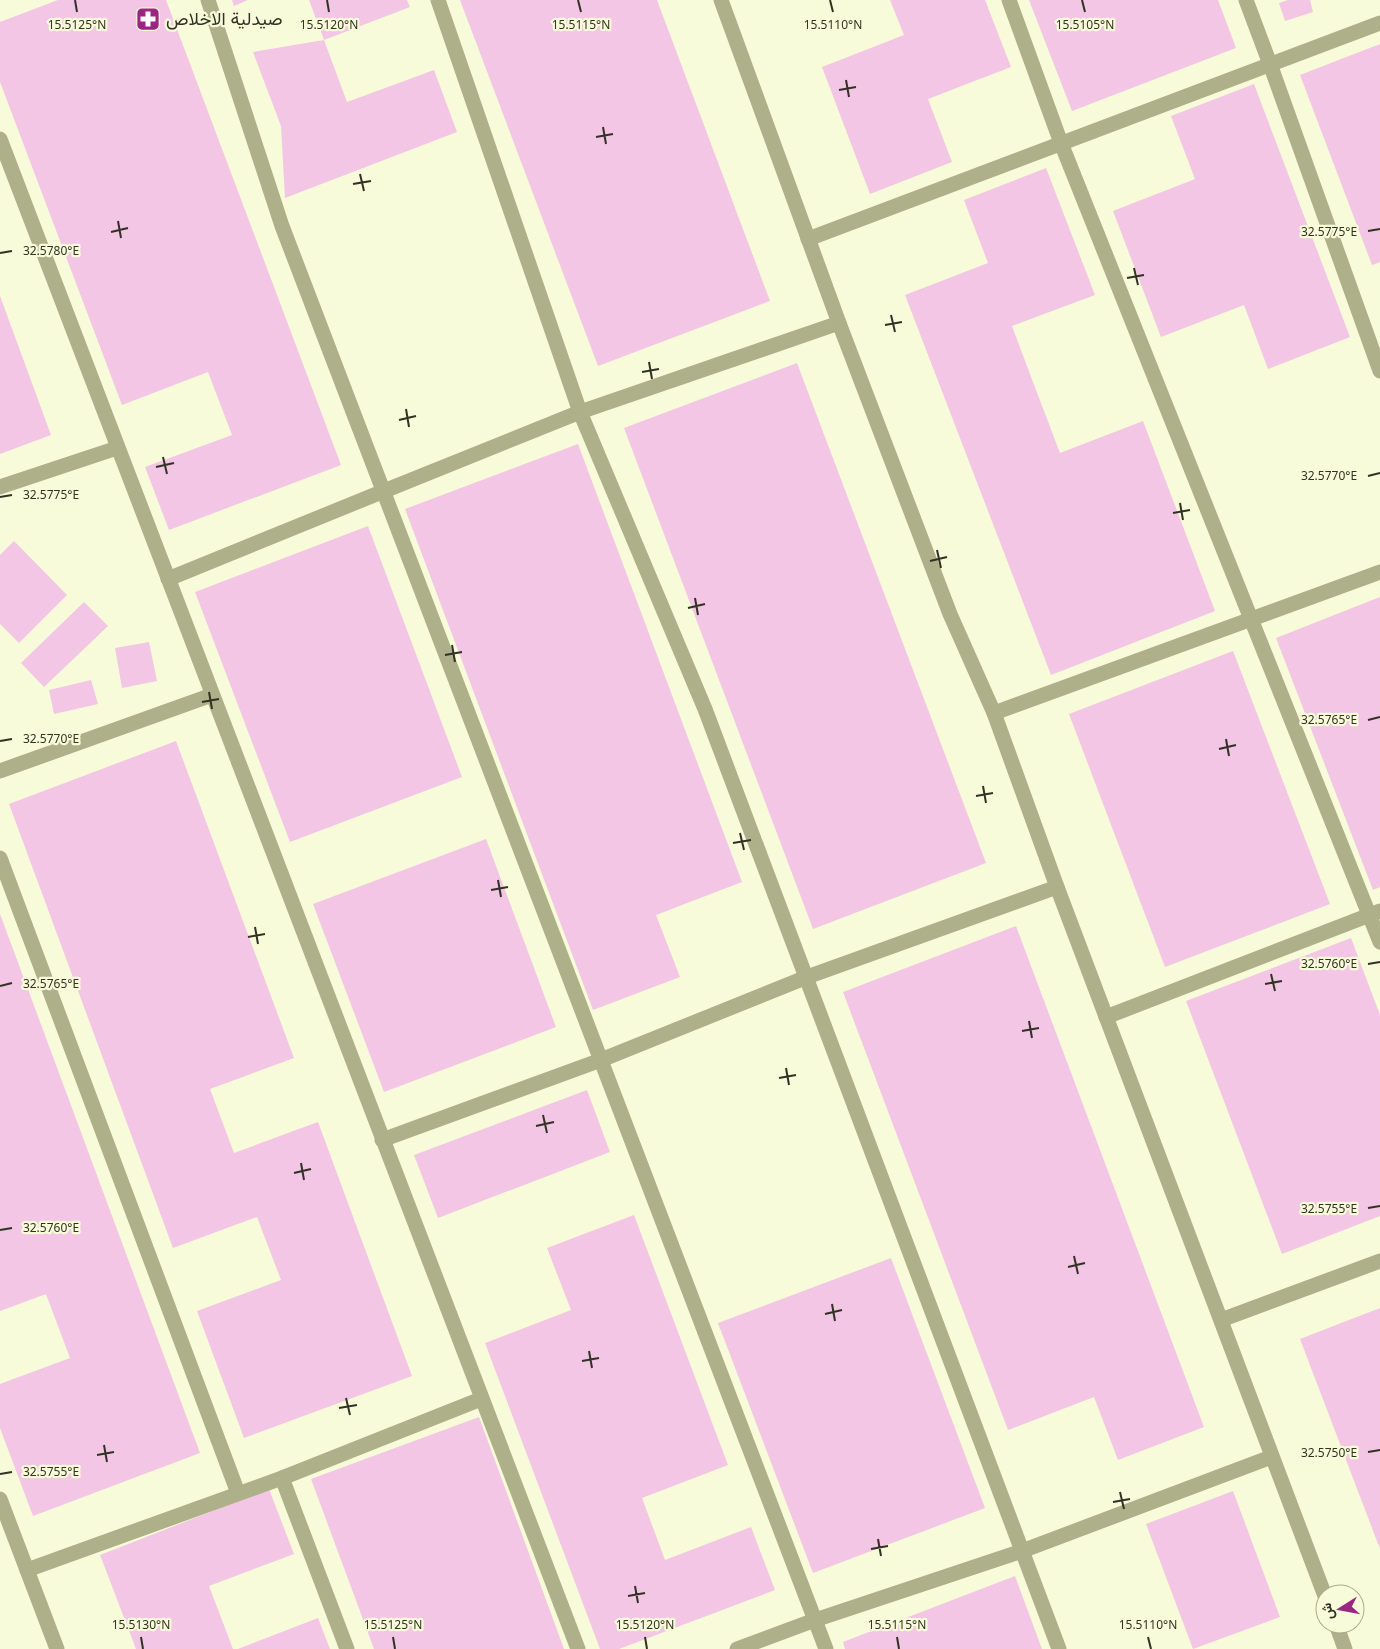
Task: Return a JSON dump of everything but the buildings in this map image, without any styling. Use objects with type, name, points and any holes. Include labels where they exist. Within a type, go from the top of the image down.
[{"type":"street","points":[[208,0],[277,211],[826,1649]]},
{"type":"street","points":[[438,0],[580,412],[705,709],[1059,1649]]},
{"type":"street","points":[[721,0],[839,323],[950,614],[994,713],[1056,887],[1320,1584]]},
{"type":"street","points":[[1009,0],[1061,144],[1251,619],[1375,913],[1380,942]]},
{"type":"street","points":[[1246,0],[1380,371]]},
{"type":"street","points":[[808,239],[1380,23]]},
{"type":"street","points":[[0,139],[578,1649]]},
{"type":"street","points":[[168,580],[580,412],[839,323]]},
{"type":"street","points":[[0,487],[117,448]]},
{"type":"street","points":[[994,713],[1380,572]]},
{"type":"street","points":[[0,772],[212,695]]},
{"type":"street","points":[[0,858],[238,1493]]},
{"type":"street","points":[[382,1140],[601,1060],[806,977],[1056,887]]},
{"type":"street","points":[[1106,1018],[1375,913]]},
{"type":"street","points":[[1221,1320],[1380,1261]]},
{"type":"street","points":[[27,1570],[282,1478],[482,1399]]},
{"type":"street","points":[[737,1649],[815,1620],[1022,1551],[1271,1457]]},
{"type":"street","points":[[282,1478],[347,1649]]},
{"type":"street","points":[[0,1499],[57,1649]]},
{"type":"street","points":[[1340,1634],[1345,1649]]},
{"type":"place","name":"صيدلية الاخلاص","points":[[148,19]]}]
